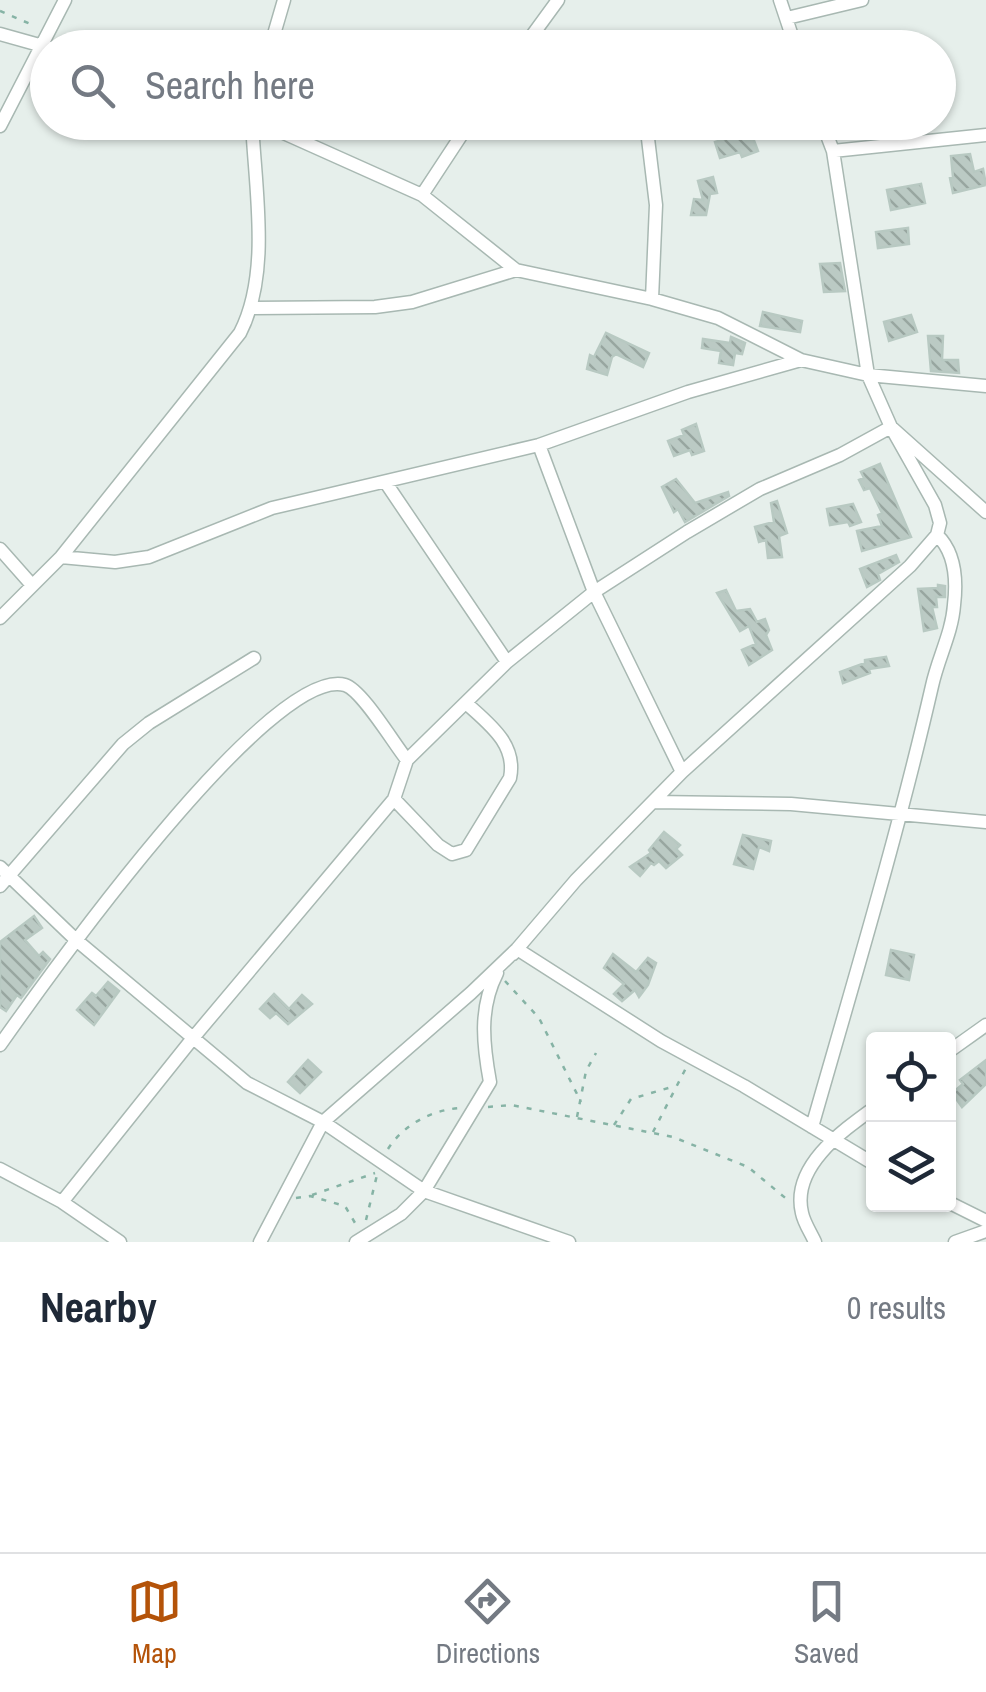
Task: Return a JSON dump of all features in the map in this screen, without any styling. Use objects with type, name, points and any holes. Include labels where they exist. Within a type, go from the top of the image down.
[{"type":"street","points":[[51,30],[65,0]]},
{"type":"street","points":[[275,30],[284,0]]},
{"type":"street","points":[[536,30],[558,0]]},
{"type":"street","points":[[780,0],[790,30]]},
{"type":"street","points":[[786,18],[862,0]]},
{"type":"street","points":[[0,34],[30,39]]},
{"type":"street","points":[[0,126],[30,71]]},
{"type":"street","points":[[956,138],[986,135]]},
{"type":"street","points":[[0,618],[62,557],[240,333],[253,308],[258,264],[256,140]]},
{"type":"street","points":[[298,140],[422,194],[516,270],[652,299],[718,318],[802,360],[868,376],[986,386]]},
{"type":"street","points":[[422,194],[458,140]]},
{"type":"street","points":[[648,140],[656,204],[652,299]]},
{"type":"street","points":[[359,1239],[401,1214],[424,1191],[490,1082],[483,1044],[486,994],[497,973],[576,880],[682,772],[910,566],[937,534],[940,523],[935,504],[891,428],[868,376],[829,140]]},
{"type":"street","points":[[833,152],[941,140]]},
{"type":"street","points":[[253,308],[375,307],[412,302],[516,270]]},
{"type":"street","points":[[62,557],[116,562],[148,558],[272,508],[538,445],[688,392],[802,360]]},
{"type":"street","points":[[891,428],[986,512]]},
{"type":"street","points":[[62,1202],[193,1038],[394,799],[407,760],[507,662],[594,592],[687,532],[760,490],[891,428]]},
{"type":"street","points":[[538,445],[594,592],[682,772]]},
{"type":"street","points":[[386,483],[507,662]]},
{"type":"street","points":[[812,1126],[901,813],[932,680],[952,620],[952,555],[937,534]]},
{"type":"street","points":[[0,549],[31,584]]},
{"type":"street","points":[[0,602],[17,600]]},
{"type":"street","points":[[254,658],[149,723],[123,744],[2,876],[246,1083],[323,1122],[424,1191],[569,1242]]},
{"type":"street","points":[[0,1046],[75,939],[202,788],[258,730],[300,697],[330,685],[345,685],[359,694],[407,760]]},
{"type":"street","points":[[394,799],[446,851],[459,854],[466,850],[510,778],[512,767],[506,744],[496,730],[466,704]]},
{"type":"street","points":[[652,802],[791,804],[986,822]]},
{"type":"street","points":[[517,949],[692,1058],[866,1159]]},
{"type":"street","points":[[260,1242],[323,1122],[517,949]]},
{"type":"street","points":[[956,1046],[986,1025]]},
{"type":"street","points":[[815,1242],[802,1212],[801,1186],[832,1139],[866,1114]]},
{"type":"street","points":[[0,1169],[62,1202],[120,1242]]},
{"type":"street","points":[[956,1206],[986,1221]]},
{"type":"street","points":[[956,1242],[986,1231]]},
{"type":"path","points":[[0,11],[30,31]]},
{"type":"path","points":[[497,973],[539,1018],[581,1102]]},
{"type":"path","points":[[576,1119],[586,1071],[596,1053]]},
{"type":"path","points":[[652,1133],[692,1058]]},
{"type":"path","points":[[613,1126],[631,1098],[678,1085]]},
{"type":"path","points":[[359,1239],[383,1163],[396,1138],[436,1110],[474,1107],[511,1105],[673,1137],[748,1167],[802,1212]]},
{"type":"path","points":[[284,1200],[310,1196],[373,1174],[383,1163]]},
{"type":"path","points":[[310,1196],[345,1206],[359,1239]]},
{"type":"building","points":[[754,140],[758,151],[742,157],[740,152],[720,158],[715,142]]},
{"type":"building","points":[[970,154],[974,172],[983,169],[986,185],[953,193],[951,156]]},
{"type":"building","points":[[713,177],[717,193],[710,194],[706,215],[691,215],[694,199],[703,200],[698,181]]},
{"type":"building","points":[[921,184],[925,203],[891,210],[887,190]]},
{"type":"building","points":[[908,228],[909,244],[878,248],[876,232]]},
{"type":"building","points":[[840,263],[845,291],[824,292],[820,264]]},
{"type":"building","points":[[763,312],[802,321],[800,332],[760,326]]},
{"type":"building","points":[[911,315],[917,332],[889,341],[884,322]]},
{"type":"building","points":[[606,333],[649,353],[643,367],[616,354],[607,375],[587,369],[590,355],[594,357]]},
{"type":"building","points":[[928,336],[943,336],[942,360],[958,360],[959,373],[931,371]]},
{"type":"building","points":[[731,337],[745,343],[742,354],[735,353],[733,365],[719,363],[721,351],[702,348],[703,339],[730,343]]},
{"type":"building","points":[[696,424],[704,451],[692,455],[690,450],[674,456],[668,441],[684,435],[682,430]]},
{"type":"building","points":[[880,464],[911,537],[862,551],[857,531],[882,526],[878,515],[882,513],[870,488],[864,490],[859,480],[864,478],[861,472]]},
{"type":"building","points":[[676,479],[695,503],[728,492],[729,496],[685,522],[678,509],[674,512],[662,487]]},
{"type":"building","points":[[777,501],[787,533],[779,536],[782,557],[768,558],[766,540],[759,542],[755,527],[774,522],[771,503]]},
{"type":"building","points":[[853,504],[861,522],[830,525],[827,509]]},
{"type":"building","points":[[896,555],[899,562],[878,574],[880,580],[867,587],[860,569]]},
{"type":"building","points":[[945,586],[945,597],[936,597],[937,607],[932,607],[937,628],[924,631],[918,589]]},
{"type":"building","points":[[726,590],[736,611],[750,609],[757,622],[765,619],[769,630],[766,635],[772,650],[749,665],[742,650],[756,644],[749,626],[740,631],[717,593]]},
{"type":"building","points":[[886,657],[889,666],[869,669],[870,673],[843,683],[840,672],[865,660]]},
{"type":"building","points":[[664,832],[680,845],[676,849],[682,855],[666,868],[659,861],[651,863],[640,876],[630,867],[651,853],[649,850]]},
{"type":"building","points":[[743,835],[771,841],[769,851],[759,847],[753,869],[734,864]]},
{"type":"building","points":[[34,916],[42,928],[25,940],[39,956],[43,952],[50,959],[21,998],[17,995],[6,1011],[0,1007],[0,942]]},
{"type":"building","points":[[891,950],[914,955],[909,980],[886,975]]},
{"type":"building","points":[[613,954],[636,972],[648,958],[656,963],[639,997],[635,990],[622,1001],[614,994],[624,984],[604,968]]},
{"type":"building","points":[[108,982],[119,991],[94,1025],[77,1010]]},
{"type":"building","points":[[274,994],[289,1009],[302,995],[312,1004],[288,1024],[276,1013],[270,1018],[260,1009]]},
{"type":"building","points":[[308,1060],[321,1072],[300,1093],[288,1082]]},
{"type":"building","points":[[986,1060],[986,1084],[962,1107],[956,1099],[956,1090],[963,1084],[960,1080]]}]
